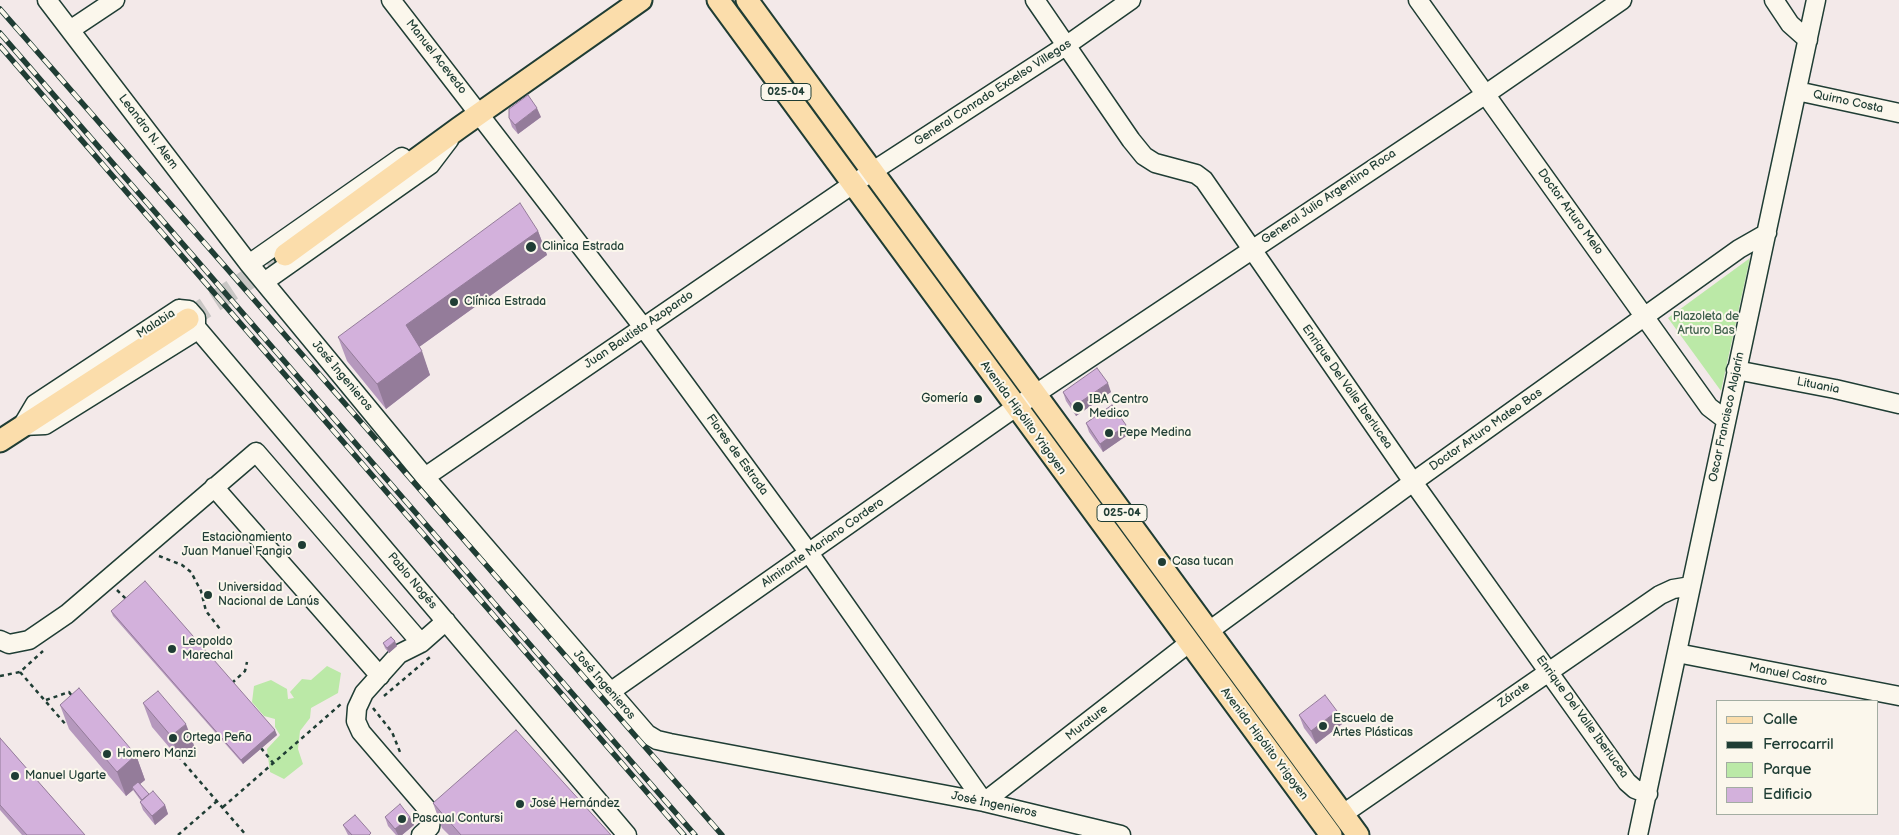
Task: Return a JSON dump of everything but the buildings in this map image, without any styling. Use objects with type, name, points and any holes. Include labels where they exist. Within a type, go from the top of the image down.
[{"type":"main road","points":[[285,255],[458,128],[641,0]]},
{"type":"main road","name":"Avenida Hipólito Yrigoyen","points":[[718,0],[1331,835]]},
{"type":"main road","name":"Avenida Hipólito Yrigoyen","points":[[747,0],[1358,835]]},
{"type":"main road","name":"Malabia","points":[[1,439],[192,323]]},
{"type":"street","name":"Leandro N. Alem","points":[[47,0],[249,264]]},
{"type":"street","points":[[70,30],[115,0]]},
{"type":"street","name":"Manuel Acevedo","points":[[391,0],[480,114]]},
{"type":"street","name":"Enrique Del Valle Iberlucea","points":[[1035,0],[1144,156],[1155,163],[1196,174],[1204,180],[1413,482],[1627,782],[1635,789],[1648,794]]},
{"type":"street","name":"General Conrado Excelso Villegas","points":[[853,184],[1066,45],[1131,0]]},
{"type":"street","name":"Doctor Arturo Melo","points":[[1418,0],[1709,407],[1726,420]]},
{"type":"street","name":"General Julio Argentino Roca","points":[[1035,394],[1486,94],[1622,0]]},
{"type":"street","points":[[1774,0],[1790,24],[1808,40]]},
{"type":"street","name":"Oscar Francisco Alajarín","points":[[1638,835],[1816,0]]},
{"type":"street","name":"Quirno Costa","points":[[1797,91],[1899,113]]},
{"type":"street","name":"Flores de Estrada","points":[[480,114],[643,327],[809,553],[984,802]]},
{"type":"street","points":[[249,264],[418,146],[458,128]]},
{"type":"street","points":[[264,282],[430,165],[458,128]]},
{"type":"street","name":"Juan Bautista Azopardo","points":[[425,477],[853,184]]},
{"type":"street","name":"Doctor Arturo Mateo Bas","points":[[1209,631],[1413,482],[1739,249],[1767,233]]},
{"type":"street","name":"José Ingenieros","points":[[249,264],[425,477],[647,734],[657,740],[984,802],[1121,835]]},
{"type":"street","name":"Pablo Nogés","points":[[192,323],[627,835]]},
{"type":"street","name":"Lituania","points":[[1736,370],[1835,389],[1899,404]]},
{"type":"street","name":"Almirante Mariano Cordero","points":[[610,692],[1035,394]]},
{"type":"street","points":[[0,640],[8,644],[29,640],[67,614],[256,452],[428,648]]},
{"type":"street","points":[[214,487],[380,676]]},
{"type":"street","name":"Zárate","points":[[1343,814],[1660,595],[1673,589],[1691,586]]},
{"type":"street","points":[[421,835],[430,827],[431,819],[428,810],[361,732],[356,721],[357,708],[364,693],[380,676],[408,664],[428,648],[446,621]]},
{"type":"street","name":"Murature","points":[[984,802],[1189,644]]},
{"type":"street","name":"Manuel Castro","points":[[1677,653],[1899,696]]},
{"type":"path","points":[[154,555],[182,565],[191,572],[201,591],[206,611],[220,629]]},
{"type":"path","points":[[115,588],[127,600]]},
{"type":"path","points":[[379,700],[428,648]]},
{"type":"path","points":[[232,683],[245,671],[247,662]]},
{"type":"path","points":[[0,676],[20,672],[67,726]]},
{"type":"path","points":[[45,700],[69,692],[74,698]]},
{"type":"path","points":[[261,748],[274,764]]},
{"type":"path","points":[[184,763],[246,835]]},
{"type":"path","points":[[178,835],[217,801]]},
{"type":"green space","name":"Plazoleta de Arturo Bas","points":[[1750,258],[1721,391],[1668,318]]},
{"type":"green space","points":[[327,666],[341,673],[338,693],[311,708],[310,718],[300,731],[298,749],[303,764],[284,779],[270,772],[267,749],[280,735],[275,727],[275,719],[264,716],[252,702],[254,686],[271,680],[287,689],[288,699],[294,698],[290,692],[302,679],[311,680]]},
{"type":"tunnel","points":[[188,319],[285,255]]},
{"type":"railway","points":[[0,9],[722,835]]},
{"type":"railway","points":[[0,33],[695,835]]},
{"type":"railway","points":[[0,46],[684,835]]},
{"type":"place","name":"Clinica Estrada","points":[[531,247]]},
{"type":"place","name":"Clínica Estrada","points":[[454,302]]},
{"type":"place","name":"Gomería","points":[[978,399]]},
{"type":"place","name":"IBA Centro Medico","points":[[1078,407]]},
{"type":"place","name":"Pepe Medina","points":[[1109,433]]},
{"type":"place","name":"Estacionamiento Juan Manuel Fangio","points":[[302,545]]},
{"type":"place","name":"Casa tucan","points":[[1162,562]]},
{"type":"place","name":"Universidad Nacional de Lanús","points":[[208,595]]},
{"type":"place","name":"Leopoldo Marechal","points":[[172,649]]},
{"type":"place","name":"Escuela de Artes Plásticas","points":[[1323,726]]},
{"type":"place","name":"Ortega Peña","points":[[173,738]]},
{"type":"place","name":"Homero Manzi","points":[[107,754]]},
{"type":"place","name":"Manuel Ugarte","points":[[15,776]]},
{"type":"place","name":"José Hernández","points":[[520,804]]},
{"type":"place","name":"Pascual Contursi","points":[[402,819]]}]
